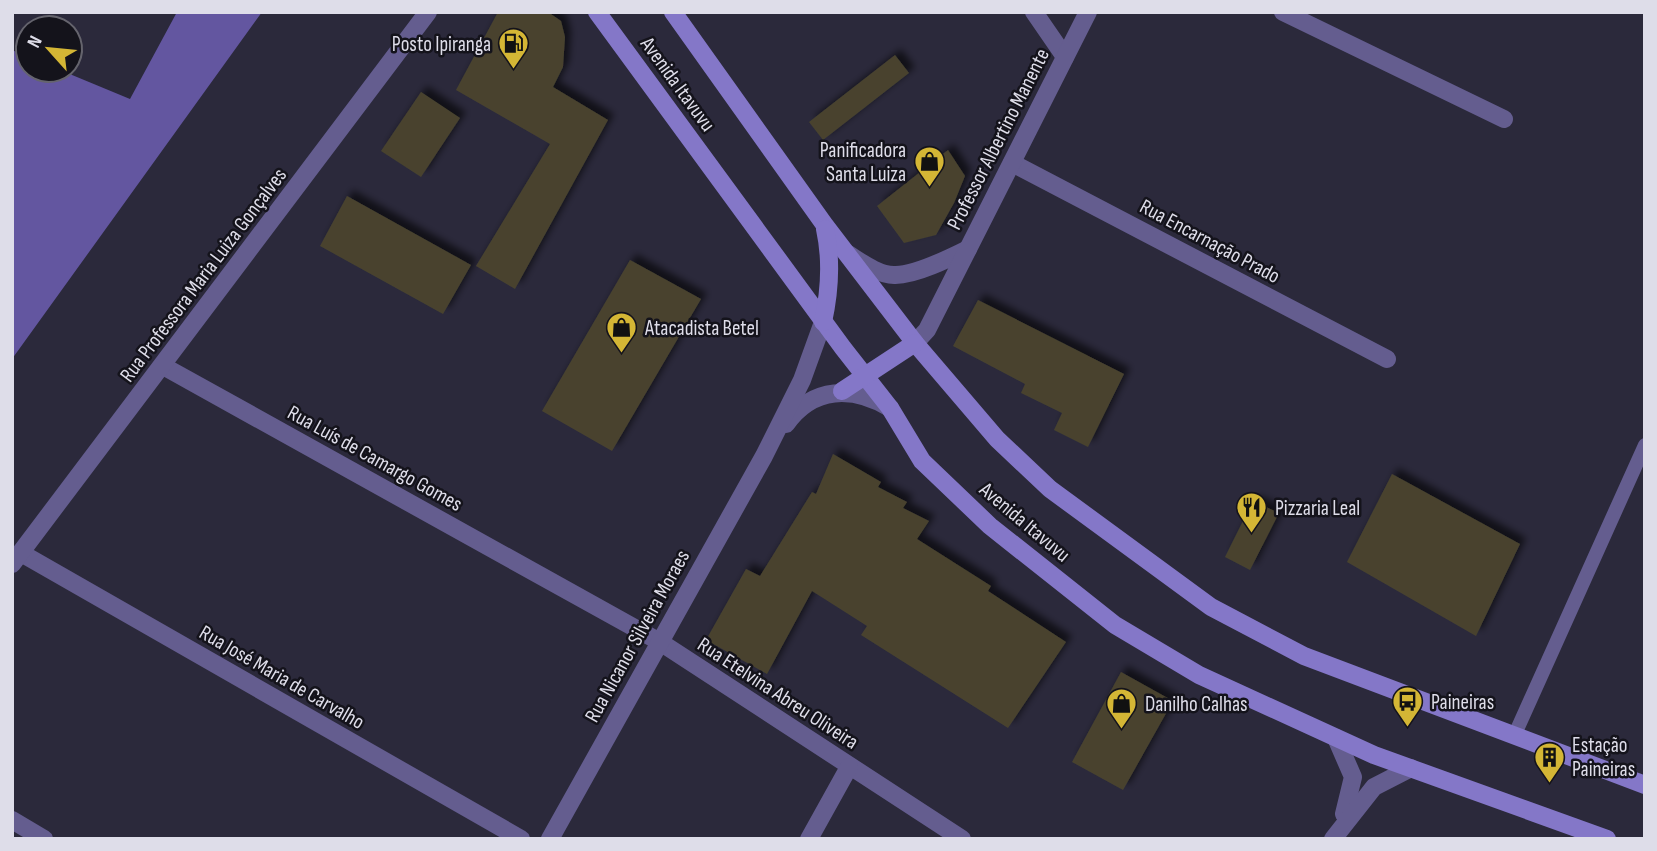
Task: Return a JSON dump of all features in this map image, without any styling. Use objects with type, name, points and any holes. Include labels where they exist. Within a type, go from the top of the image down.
[{"type":"main road","name":"Avenida Itavuvu","points":[[597,12],[823,322],[891,408],[922,461],[990,526],[1115,625],[1199,675],[1336,738],[1410,768],[1607,839]]},
{"type":"main road","name":"Avenida Itavuvu","points":[[673,12],[824,224],[915,343],[997,439],[1050,489],[1211,607],[1304,656],[1645,785]]},
{"type":"main road","points":[[823,322],[830,289],[829,250],[824,224]]},
{"type":"main road","points":[[842,391],[915,343]]},
{"type":"street","name":"Rua Professora Maria Luiza Gonçalves","points":[[17,559],[428,12]]},
{"type":"street","points":[[1034,12],[1065,57]]},
{"type":"street","name":"Professor Albertino Manente","points":[[915,343],[927,330],[1088,12]]},
{"type":"street","points":[[1283,12],[1504,119]]},
{"type":"street","name":"Rua Encarnação Prado","points":[[1012,163],[1387,359]]},
{"type":"street","name":"Professor Albertino Manente","points":[[846,252],[871,267],[894,275],[942,262],[968,249]]},
{"type":"street","name":"Rua Nicanor Silveira Moraes","points":[[550,839],[764,456],[802,380],[823,322]]},
{"type":"street","name":"Rua Luís de Camargo Gomes","points":[[163,366],[566,590]]},
{"type":"street","name":"Rua Nicanor Silveira Moraes","points":[[764,456],[792,416],[815,399],[842,391]]},
{"type":"street","points":[[842,391],[871,397],[891,408]]},
{"type":"street","name":"Rua José Maria de Carvalho","points":[[17,559],[521,839]]},
{"type":"street","name":"Rua Etelvina Abreu Oliveira","points":[[566,590],[660,642],[962,839]]},
{"type":"street","points":[[1336,738],[1353,777],[1350,800],[1336,835]]},
{"type":"street","points":[[809,839],[849,767]]},
{"type":"street","points":[[1336,835],[1374,786],[1410,768]]},
{"type":"street","points":[[12,820],[44,839]]},
{"type":"lane","points":[[1515,734],[1645,445]]},
{"type":"shaded area","points":[[177,12],[262,12],[12,359],[12,50],[14,84],[84,84],[84,80],[130,99]]},
{"type":"building","points":[[498,12],[548,12],[561,21],[565,37],[563,67],[553,87],[608,120],[515,289],[476,266],[550,144],[456,90]]},
{"type":"building","points":[[895,55],[909,73],[823,140],[809,122]]},
{"type":"building","points":[[421,92],[460,118],[421,177],[381,151]]},
{"type":"building","name":"Panificadora Santa Luiza","points":[[948,150],[965,176],[954,203],[936,235],[904,243],[877,206]]},
{"type":"building","points":[[347,196],[471,265],[443,314],[320,246]]},
{"type":"building","name":"Atacadista Betel","points":[[630,260],[701,299],[612,451],[542,411]]},
{"type":"building","points":[[978,300],[1124,374],[1088,447],[1054,430],[1062,413],[1021,393],[1025,384],[953,346]]},
{"type":"building","points":[[833,454],[881,482],[878,487],[907,502],[903,508],[929,521],[917,539],[991,586],[988,591],[1066,642],[1008,728],[861,635],[867,626],[812,591],[767,674],[706,640],[746,569],[760,576],[812,492],[816,494]]},
{"type":"building","points":[[1392,474],[1520,544],[1476,636],[1347,562]]},
{"type":"building","name":"Pizzaria Leal","points":[[1253,501],[1279,513],[1250,570],[1225,557]]},
{"type":"building","name":"Danilho Calhas","points":[[1121,672],[1173,701],[1123,790],[1072,762]]},
{"type":"place","name":"Posto Ipiranga","points":[[514,71]]},
{"type":"place","name":"Panificadora Santa Luiza","points":[[929,189]]},
{"type":"place","name":"Atacadista Betel","points":[[622,355]]},
{"type":"place","name":"Pizzaria Leal","points":[[1252,535]]},
{"type":"place","name":"Paineiras","points":[[1408,729]]},
{"type":"place","name":"Danilho Calhas","points":[[1122,731]]},
{"type":"place","name":"Estação Paineiras","points":[[1549,784]]}]
